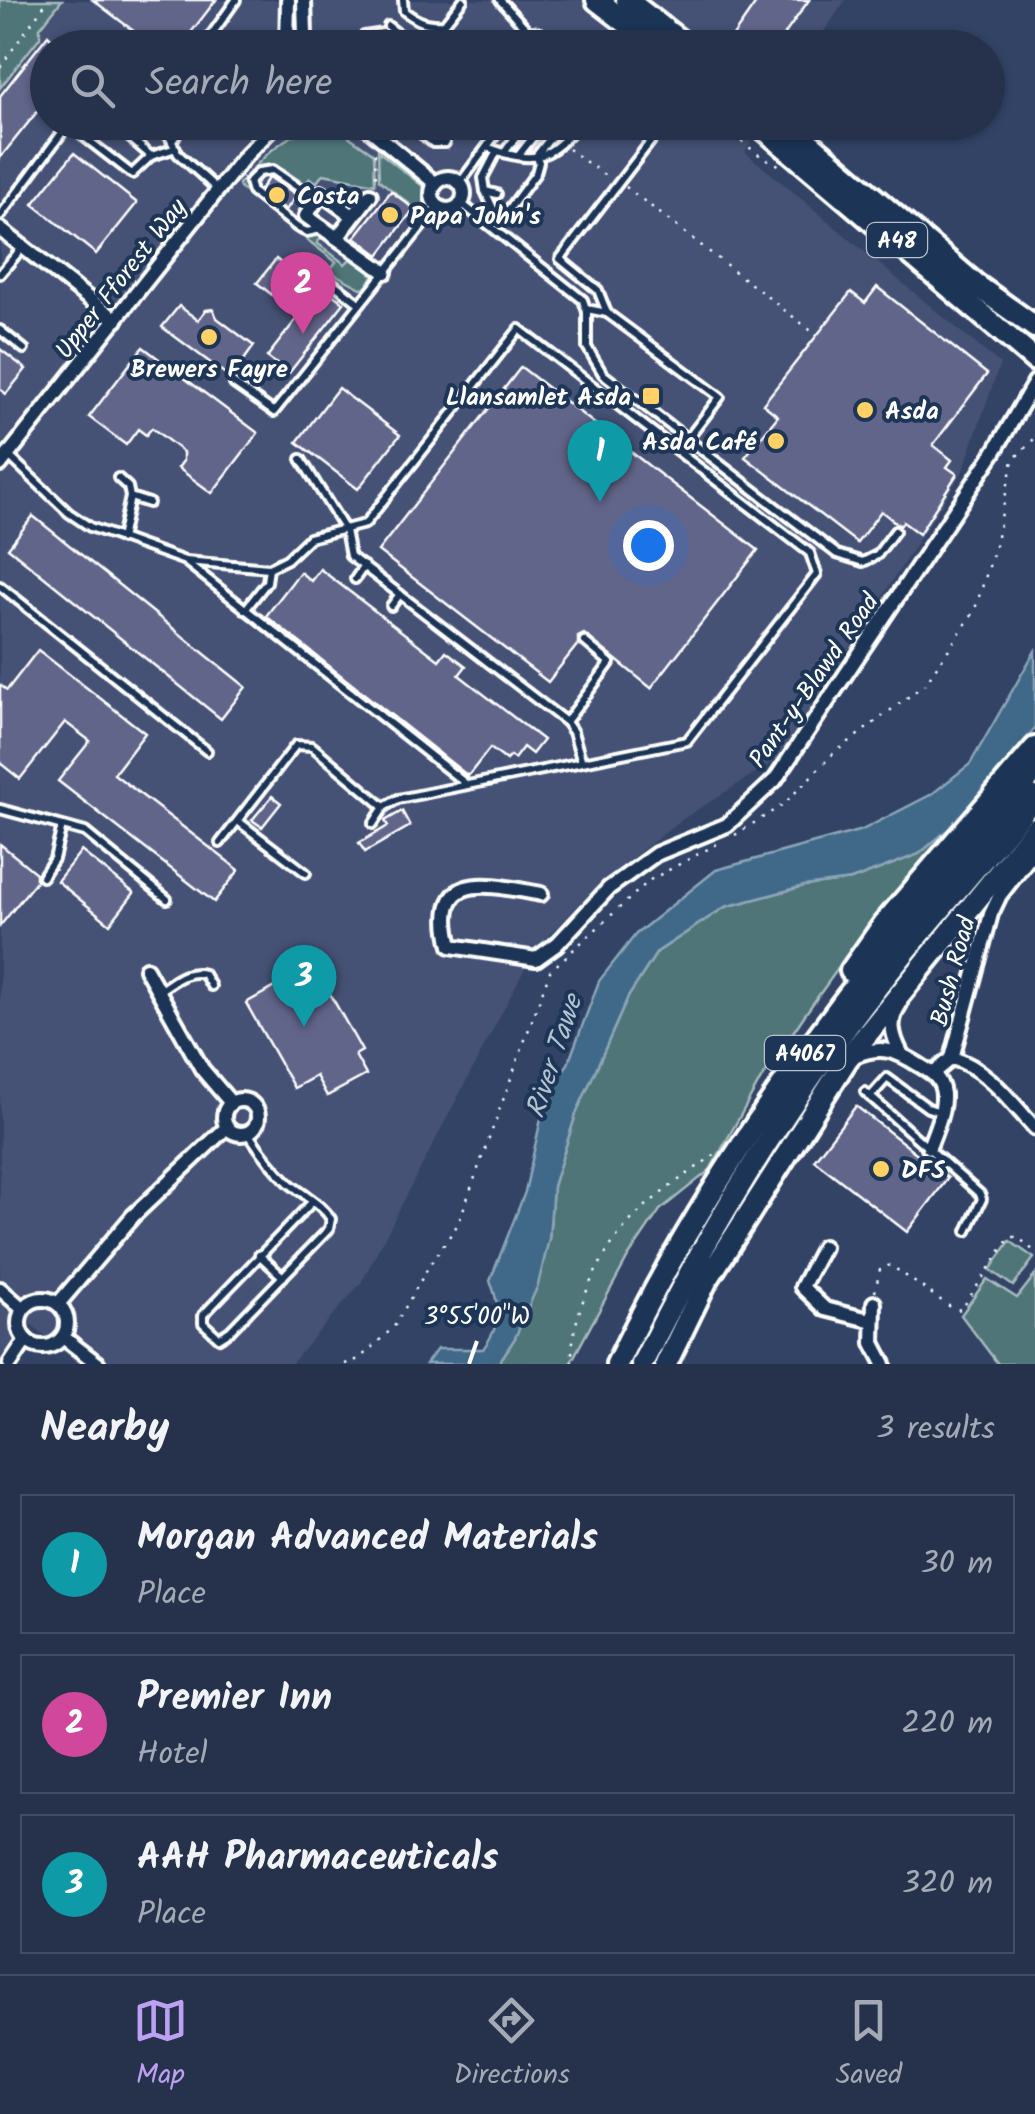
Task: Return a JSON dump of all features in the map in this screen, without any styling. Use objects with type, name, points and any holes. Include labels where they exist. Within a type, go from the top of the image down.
[{"type":"main road","points":[[597,0],[636,30]]},
{"type":"main road","points":[[627,0],[665,30]]},
{"type":"main road","name":"A48","points":[[777,140],[1035,360]]},
{"type":"main road","name":"A48","points":[[806,140],[976,285],[1035,328]]},
{"type":"main road","points":[[821,1031],[840,987],[884,924],[1035,748]]},
{"type":"main road","name":"A4067","points":[[615,1364],[706,1201],[821,1031],[1035,771]]},
{"type":"main road","name":"A4067","points":[[642,1364],[723,1215],[788,1110],[891,968],[1035,797]]},
{"type":"main road","points":[[709,1276],[847,1059],[1035,828]]},
{"type":"main road","points":[[666,1364],[788,1110]]},
{"type":"street","points":[[287,30],[288,0]]},
{"type":"street","points":[[304,0],[305,30]]},
{"type":"street","name":"Upper Fforest Way","points":[[4,460],[261,140]]},
{"type":"street","points":[[383,140],[436,184]]},
{"type":"street","points":[[445,178],[460,183],[464,192],[461,203],[448,210],[438,206],[432,193],[436,184],[445,178]]},
{"type":"street","points":[[337,238],[373,189]]},
{"type":"street","points":[[354,216],[321,193],[306,216],[385,272]]},
{"type":"street","points":[[0,230],[116,320]]},
{"type":"street","name":"Pant-y-Blawd Road","points":[[542,894],[486,884],[463,887],[454,894],[448,910],[446,926],[451,946],[536,959],[557,944],[609,888],[656,854],[727,825],[775,780],[994,454],[1035,382]]},
{"type":"street","name":"Bush Road","points":[[952,1058],[990,914],[1035,850]]},
{"type":"street","points":[[929,1147],[943,1095],[934,1074],[901,1052],[891,1023],[894,1012],[951,929]]},
{"type":"street","points":[[146,969],[180,1034],[230,1103]]},
{"type":"street","points":[[847,1059],[870,1050],[901,1052]]},
{"type":"street","points":[[934,1074],[952,1058],[975,1068],[1035,1128]]},
{"type":"street","points":[[242,1099],[256,1108],[259,1120],[248,1133],[236,1134],[227,1127],[224,1114],[230,1103],[242,1099]]},
{"type":"street","points":[[58,1304],[133,1216],[227,1127]]},
{"type":"street","points":[[823,1246],[802,1287],[824,1309],[873,1321]]},
{"type":"street","points":[[0,1289],[22,1310]]},
{"type":"street","points":[[45,1298],[58,1304],[67,1318],[63,1337],[50,1346],[33,1345],[19,1326],[22,1310],[45,1298]]},
{"type":"street","points":[[874,1303],[873,1343],[884,1364]]},
{"type":"street","points":[[63,1337],[98,1364]]},
{"type":"street","points":[[10,1364],[26,1340]]},
{"type":"lane","points":[[215,30],[236,0]]},
{"type":"lane","points":[[403,0],[404,11],[420,23],[444,24],[463,0]]},
{"type":"lane","points":[[500,0],[527,30]]},
{"type":"lane","points":[[388,26],[393,30]]},
{"type":"lane","points":[[0,216],[57,140]]},
{"type":"lane","points":[[88,140],[132,174],[176,140]]},
{"type":"lane","points":[[133,140],[151,156]]},
{"type":"lane","points":[[169,140],[218,190]]},
{"type":"lane","points":[[430,140],[444,143]]},
{"type":"lane","points":[[460,183],[491,140]]},
{"type":"lane","points":[[512,140],[484,178],[492,210],[502,216],[536,174],[536,156]]},
{"type":"lane","points":[[515,158],[530,140]]},
{"type":"lane","points":[[536,156],[548,140]]},
{"type":"lane","points":[[486,147],[515,158],[560,148],[566,140]]},
{"type":"lane","points":[[606,312],[598,290],[560,259],[651,140]]},
{"type":"lane","points":[[315,198],[273,170],[260,172],[250,182],[252,192],[298,228],[307,232],[323,228]]},
{"type":"lane","points":[[485,191],[497,194]]},
{"type":"lane","points":[[461,203],[582,300],[586,308],[587,347],[603,374],[687,440],[838,554],[863,562],[876,556],[895,531]]},
{"type":"lane","points":[[234,384],[274,412],[438,206]]},
{"type":"lane","points":[[0,274],[23,247]]},
{"type":"lane","points":[[321,274],[359,303]]},
{"type":"lane","points":[[586,308],[606,312],[720,397],[687,440]]},
{"type":"lane","points":[[4,460],[90,528],[186,561],[269,568],[287,559],[309,538],[365,524],[519,329],[810,553],[818,574],[687,741],[398,799],[384,807],[373,824]]},
{"type":"lane","points":[[0,330],[24,349]]},
{"type":"lane","points":[[247,393],[255,382]]},
{"type":"lane","points":[[301,459],[345,530],[350,556],[566,722],[574,732],[582,762]]},
{"type":"lane","points":[[118,478],[128,487],[130,497],[122,539]]},
{"type":"lane","points":[[128,487],[134,480]]},
{"type":"lane","points":[[130,497],[149,503]]},
{"type":"lane","points":[[186,561],[467,784]]},
{"type":"lane","points":[[355,579],[364,566]]},
{"type":"lane","points":[[245,610],[267,582],[269,568]]},
{"type":"lane","points":[[0,586],[207,751]]},
{"type":"lane","points":[[391,606],[400,594]]},
{"type":"lane","points":[[566,722],[610,662],[584,641]]},
{"type":"lane","points":[[220,843],[296,745],[312,746],[384,807]]},
{"type":"lane","points":[[0,808],[84,832],[167,899]]},
{"type":"lane","points":[[238,821],[306,873]]},
{"type":"lane","points":[[42,877],[54,859],[62,826]]},
{"type":"lane","points":[[160,990],[184,974],[196,972],[204,974],[210,986]]},
{"type":"lane","points":[[941,1112],[928,1108],[887,1078],[867,1095],[981,1196],[967,1232]]},
{"type":"lane","points":[[248,1133],[260,1152],[290,1183],[313,1201],[331,1220],[329,1229],[219,1338],[202,1323],[203,1315],[313,1201]]},
{"type":"lane","points":[[260,1255],[282,1277]]},
{"type":"path","points":[[0,67],[48,0]]},
{"type":"path","points":[[560,148],[571,149],[618,183],[814,333]]},
{"type":"path","points":[[373,189],[375,153]]},
{"type":"path","points":[[345,1364],[359,1359],[394,1327],[458,1224],[550,971],[650,880],[741,832],[784,804],[833,754],[925,684],[974,612],[994,551],[1013,460],[1035,438]]},
{"type":"path","points":[[572,1364],[571,1340],[590,1284],[621,1232],[660,1196],[722,1150]]},
{"type":"path","points":[[874,1303],[880,1270],[890,1266],[952,1308],[961,1310],[1010,1238],[1018,1237],[1035,1252]]},
{"type":"shaded area","points":[[0,0],[846,0],[825,30],[30,30],[30,140],[752,140],[745,152],[1000,364],[963,471],[779,758],[683,819],[602,881],[534,951],[361,1283],[291,1364],[78,1364],[31,1324],[0,1364]]},
{"type":"shaded area","points":[[1035,651],[1035,728],[958,821],[919,854],[851,880],[804,886],[725,907],[657,952],[628,997],[576,1114],[553,1186],[549,1239],[538,1285],[515,1338],[498,1364],[426,1364],[437,1349],[483,1349],[493,1332],[497,1308],[490,1281],[525,1192],[547,1091],[568,1064],[599,981],[636,934],[716,870],[862,830],[932,794],[970,764]]},
{"type":"green space","points":[[0,0],[62,0],[40,30],[30,30],[30,50],[0,88]]},
{"type":"green space","points":[[286,140],[354,140],[374,154],[375,184],[323,174],[317,182],[310,178],[305,184],[284,170],[264,168],[250,177],[246,187],[281,218],[322,237],[317,243],[345,264],[351,258],[373,275],[367,287],[361,288],[329,271],[336,262],[240,188],[239,184]]},
{"type":"green space","points":[[378,151],[425,188],[425,208],[421,213],[379,180]]},
{"type":"green space","points":[[958,821],[806,1013],[758,1084],[710,1170],[660,1210],[628,1257],[570,1364],[498,1364],[515,1338],[549,1239],[553,1186],[576,1114],[628,997],[657,952],[725,907],[804,886],[851,880],[919,854]]},
{"type":"green space","points":[[1010,1241],[1034,1258],[1013,1286],[990,1270]]},
{"type":"green space","points":[[1035,1275],[1035,1364],[998,1364],[961,1315],[987,1279],[1017,1298]]},
{"type":"building","points":[[93,0],[216,0],[193,30],[132,30]]},
{"type":"building","points":[[758,0],[809,0],[788,30],[737,30]]},
{"type":"building","points":[[30,58],[30,120],[0,158],[0,96]]},
{"type":"building","points":[[74,153],[137,203],[96,254],[33,204]]},
{"type":"building","name":"Costa","points":[[269,177],[297,195],[286,210],[260,190]]},
{"type":"building","points":[[391,191],[414,209],[379,255],[355,237]]},
{"type":"building","points":[[276,259],[316,291],[320,285],[344,303],[289,373],[267,357],[299,316],[257,283]]},
{"type":"building","name":"Asda","points":[[877,287],[987,374],[933,445],[952,460],[947,467],[957,474],[919,534],[881,511],[857,543],[745,457],[778,416],[763,404],[851,292],[865,303]]},
{"type":"building","name":"Brewers Fayre","points":[[179,306],[198,320],[206,310],[213,309],[217,318],[254,346],[231,378],[162,327]]},
{"type":"building","points":[[143,347],[258,433],[212,493],[178,468],[183,452],[152,428],[146,435],[138,429],[126,445],[89,417]]},
{"type":"building","points":[[0,349],[26,369],[6,394],[0,389]]},
{"type":"building","points":[[521,367],[758,550],[651,688],[584,634],[548,682],[378,551]]},
{"type":"building","points":[[338,388],[400,435],[358,489],[297,442]]},
{"type":"building","points":[[33,516],[246,687],[221,719],[8,548]]},
{"type":"building","points":[[320,569],[439,660],[446,651],[466,666],[459,675],[543,740],[532,754],[523,747],[514,759],[510,756],[506,760],[490,748],[468,776],[266,616],[300,572],[311,581]]},
{"type":"building","points":[[38,650],[145,733],[114,774],[239,870],[214,902],[58,781],[90,741],[65,722],[20,779],[0,763],[0,685],[7,690]]},
{"type":"building","points":[[272,796],[281,803],[262,827],[252,820]]},
{"type":"building","points":[[402,811],[410,826],[365,852],[359,843],[388,826],[385,821]]},
{"type":"building","points":[[0,844],[36,873],[36,881],[0,926]]},
{"type":"building","points":[[81,851],[134,893],[110,924],[57,881]]},
{"type":"building","points":[[314,965],[362,1051],[355,1055],[366,1075],[327,1096],[316,1076],[294,1088],[246,1003]]},
{"type":"building","points":[[856,1106],[948,1178],[907,1232],[814,1160]]},
{"type":"place","name":"Costa","points":[[277,195]]},
{"type":"place","name":"Papa John's","points":[[390,215]]},
{"type":"place","name":"Premier Inn","points":[[303,334]]},
{"type":"place","name":"Brewers Fayre","points":[[209,337]]},
{"type":"place","name":"Llansamlet Asda","points":[[651,396]]},
{"type":"place","name":"Asda","points":[[865,410]]},
{"type":"place","name":"Asda Café","points":[[776,441]]},
{"type":"place","name":"Morgan Advanced Materials","points":[[600,502]]},
{"type":"place","name":"AAH Pharmaceuticals","points":[[304,1027]]},
{"type":"place","name":"DFS","points":[[881,1169]]},
{"type":"water label","name":"River Tawe","points":[[553,1056]]}]
